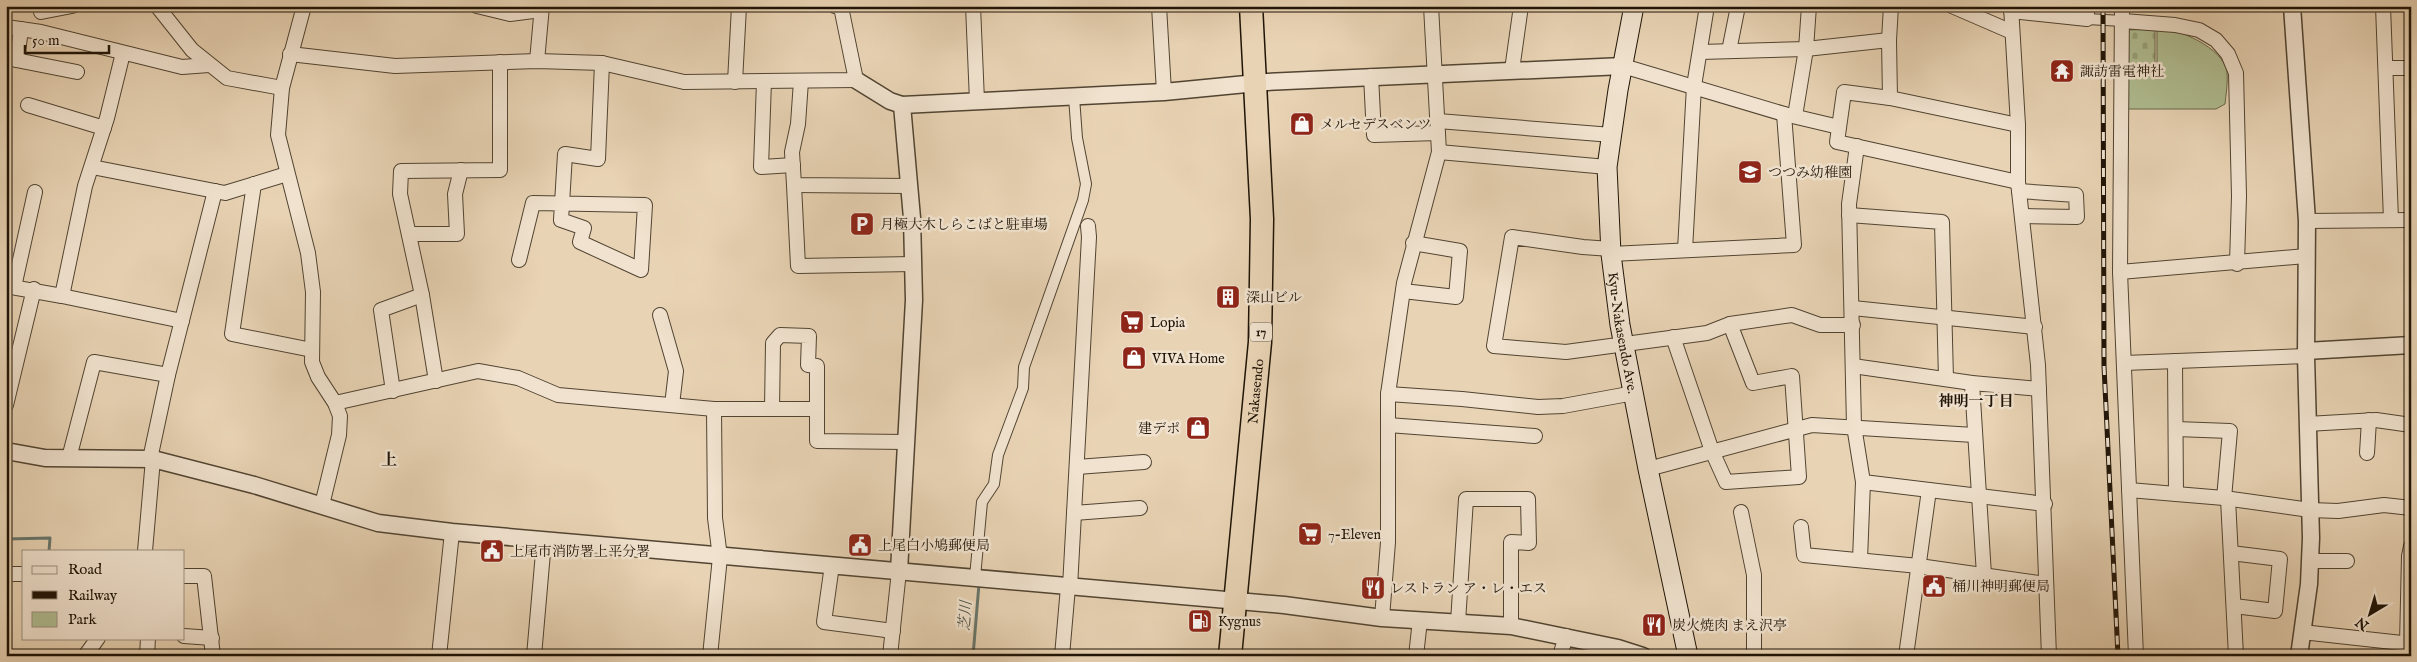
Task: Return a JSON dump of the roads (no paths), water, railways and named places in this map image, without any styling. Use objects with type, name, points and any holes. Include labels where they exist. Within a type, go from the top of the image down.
[{"type":"highway","name":"Nakasendo","points":[[1230,656],[1242,603],[1268,417],[1274,309],[1275,218],[1251,6]]},
{"type":"highway","name":"Nakasendo","points":[[1261,83],[1264,6]]},
{"type":"highway","name":"Nakasendo","points":[[1242,603],[1244,656]]},
{"type":"main road","name":"Kyu-Nakasendo Ave.","points":[[1634,6],[1607,167],[1611,251],[1624,343],[1648,469],[1688,656]]},
{"type":"street","points":[[40,6],[41,12],[72,6]]},
{"type":"street","points":[[158,6],[192,50],[227,78],[282,88]]},
{"type":"street","points":[[304,6],[282,88],[278,135],[308,253],[313,292],[312,362],[335,403],[340,416],[339,435],[322,506]]},
{"type":"street","points":[[477,6],[510,14],[541,8],[537,61]]},
{"type":"street","points":[[735,82],[739,6]]},
{"type":"street","points":[[835,6],[842,6],[856,80]]},
{"type":"street","points":[[973,6],[977,102]]},
{"type":"street","points":[[1159,6],[1164,92]]},
{"type":"street","points":[[1382,618],[1388,542],[1388,394],[1402,291],[1413,243],[1439,152],[1431,6]]},
{"type":"street","points":[[1512,70],[1521,6]]},
{"type":"street","points":[[1685,250],[1694,86],[1707,6]]},
{"type":"street","points":[[1729,51],[1738,6]]},
{"type":"street","points":[[1809,6],[1806,49],[1789,115],[1794,245],[1611,251],[1512,237],[1494,346],[1566,352],[1707,333],[1730,324],[1792,315],[1820,325],[1853,324]]},
{"type":"street","points":[[1890,98],[1889,40],[1891,6]]},
{"type":"street","points":[[1952,6],[2012,32]]},
{"type":"street","points":[[2122,6],[2120,272],[2136,656]]},
{"type":"street","points":[[2292,6],[2307,221],[2306,354],[2310,561],[2299,656]]},
{"type":"street","points":[[2384,6],[2391,220]]},
{"type":"street","points":[[2049,656],[2036,327],[2019,186],[2018,125],[2011,8],[2087,13],[2123,21],[2175,25],[2199,30],[2216,40],[2228,54],[2236,73],[2239,196],[2237,264]]},
{"type":"street","points":[[6,27],[182,67],[209,65]]},
{"type":"street","points":[[20,29],[11,59],[77,72]]},
{"type":"street","points":[[1700,52],[1806,49],[1889,40]]},
{"type":"street","points":[[62,296],[85,186],[104,128],[123,53]]},
{"type":"street","points":[[290,54],[394,66],[537,61],[602,63],[684,82],[856,80],[890,101],[902,105],[1164,92],[1261,83],[1436,72],[1623,66],[1789,115],[1839,127]]},
{"type":"street","points":[[436,381],[422,295],[400,194],[401,171],[500,170],[500,62]]},
{"type":"street","points":[[519,260],[533,203],[563,203],[645,205],[641,270],[580,242],[584,228],[561,220],[563,203],[565,154],[598,159],[602,63]]},
{"type":"street","points":[[2386,68],[2411,68]]},
{"type":"street","points":[[1371,76],[1374,135],[1438,127],[1612,135]]},
{"type":"street","points":[[764,81],[761,168],[793,165]]},
{"type":"street","points":[[801,81],[798,124],[792,152],[798,266],[913,264]]},
{"type":"street","points":[[2018,125],[1890,98],[1844,92],[1837,142],[2019,186],[2076,195],[2077,217],[2022,216]]},
{"type":"street","points":[[1062,656],[1077,468],[1082,224],[1086,184],[1077,138],[1074,96]]},
{"type":"street","points":[[28,105],[104,128]]},
{"type":"street","points":[[890,656],[900,571],[914,300],[909,186],[902,105]]},
{"type":"street","points":[[1857,146],[1849,215],[1853,308],[1854,426],[1862,482],[1860,560]]},
{"type":"street","points":[[1439,152],[1607,167]]},
{"type":"street","points":[[92,167],[224,193],[287,174]]},
{"type":"street","points":[[409,234],[456,234],[455,194],[461,170]]},
{"type":"street","points":[[254,184],[232,334],[312,350]]},
{"type":"street","points":[[794,185],[909,186]]},
{"type":"street","points":[[145,550],[152,459],[168,375],[216,191]]},
{"type":"street","points":[[35,192],[10,286],[34,289],[182,321]]},
{"type":"street","points":[[1849,215],[1942,222],[1946,379]]},
{"type":"street","points":[[2307,221],[2411,220]]},
{"type":"street","points":[[975,577],[982,502],[994,484],[998,455],[1023,388],[1024,367],[1082,224]]},
{"type":"street","points":[[1402,291],[1456,297],[1460,251],[1413,243]]},
{"type":"street","points":[[2120,272],[2237,264],[2306,256]]},
{"type":"street","points":[[6,405],[34,289]]},
{"type":"street","points":[[393,391],[381,310],[422,295]]},
{"type":"street","points":[[1853,308],[2036,327]]},
{"type":"street","points":[[660,315],[676,372],[672,405]]},
{"type":"street","points":[[1673,337],[1712,451],[1726,482],[1798,477],[1792,376],[1753,383],[1730,324]]},
{"type":"street","points":[[772,409],[773,344],[780,335],[809,336],[808,365],[817,366],[817,442],[906,442]]},
{"type":"street","points":[[2124,363],[2306,354],[2411,345]]},
{"type":"street","points":[[2176,361],[2176,494]]},
{"type":"street","points":[[69,458],[94,362],[168,375]]},
{"type":"street","points":[[1854,366],[1972,383],[2039,389]]},
{"type":"street","points":[[335,403],[478,371],[518,378],[558,395],[714,409],[816,409]]},
{"type":"street","points":[[1972,383],[1974,435],[1981,496],[1984,575]]},
{"type":"street","points":[[1388,394],[1462,399],[1538,408],[1563,406],[1634,393]]},
{"type":"street","points":[[710,656],[720,557],[715,518],[714,409]]},
{"type":"street","points":[[2307,424],[2369,420],[2411,425]]},
{"type":"street","points":[[2367,454],[2369,420]]},
{"type":"street","points":[[1388,425],[1535,436]]},
{"type":"street","points":[[1648,469],[1812,425],[1854,426],[1974,435]]},
{"type":"street","points":[[2176,429],[2230,431],[2226,498],[2231,553],[2236,656]]},
{"type":"street","points":[[6,452],[45,458],[152,459],[378,523],[452,532],[720,557],[975,577],[1242,603],[1284,605],[1382,618],[1511,626],[1566,636],[1643,656]]},
{"type":"street","points":[[1077,468],[1144,462]]},
{"type":"street","points":[[1862,482],[2044,504]]},
{"type":"street","points":[[1906,656],[1929,490]]},
{"type":"street","points":[[2129,490],[2226,498],[2310,510],[2338,511],[2384,505],[2411,508]]},
{"type":"street","points":[[1458,622],[1466,499],[1528,499],[1529,544],[1511,542],[1511,626]]},
{"type":"street","points":[[1074,513],[1140,508]]},
{"type":"street","points":[[1741,512],[1754,575],[1754,656]]},
{"type":"street","points":[[1800,527],[1804,555],[1919,566],[2046,584]]},
{"type":"street","points":[[439,656],[452,532]]},
{"type":"street","points":[[534,656],[544,541]]},
{"type":"street","points":[[2302,632],[2409,644],[2409,556],[2411,546]]},
{"type":"street","points":[[2231,553],[2280,559],[2275,611],[2234,606]]},
{"type":"street","points":[[2310,561],[2347,561]]},
{"type":"street","points":[[832,565],[824,622],[893,631]]},
{"type":"street","points":[[6,574],[22,574]]},
{"type":"street","points":[[185,576],[204,576],[213,656]]},
{"type":"street","points":[[1416,656],[1420,620]]},
{"type":"street","points":[[185,636],[212,638]]},
{"type":"street","points":[[1560,656],[1566,636]]},
{"type":"street","points":[[84,656],[96,640]]},
{"type":"street","points":[[147,656],[148,640]]},
{"type":"waterway","points":[[6,539],[50,538],[49,550]]},
{"type":"waterway","name":"芝川","points":[[973,656],[979,584]]},
{"type":"railway","points":[[2103,6],[2104,366],[2118,656]]},
{"type":"place","name":"諏訪雷電神社","points":[[2062,71]]},
{"type":"place","name":"メルセデスベンツ","points":[[1302,124]]},
{"type":"place","name":"つつみ幼稚園","points":[[1750,172]]},
{"type":"place","name":"月極大木しらこばと駐車場","points":[[862,224]]},
{"type":"place","name":"深山ビル","points":[[1228,297]]},
{"type":"place","name":"Lopia","points":[[1132,322]]},
{"type":"place","name":"VIVA Home","points":[[1134,358]]},
{"type":"place","name":"建デポ","points":[[1198,428]]},
{"type":"place","name":"7-Eleven","points":[[1310,534]]},
{"type":"place","name":"上尾白小鳩郵便局","points":[[860,545]]},
{"type":"place","name":"上尾市消防署上平分署","points":[[492,551]]},
{"type":"place","name":"桶川神明郵便局","points":[[1934,586]]},
{"type":"place","name":"レストラン ア・レ・エス","points":[[1373,588]]},
{"type":"place","name":"Kygnus","points":[[1200,621]]},
{"type":"place","name":"炭火焼肉 まえ沢亭","points":[[1654,625]]},
{"type":"district","name":"神明一丁目","points":[[1976,401]]},
{"type":"district","name":"上","points":[[389,459]]}]
